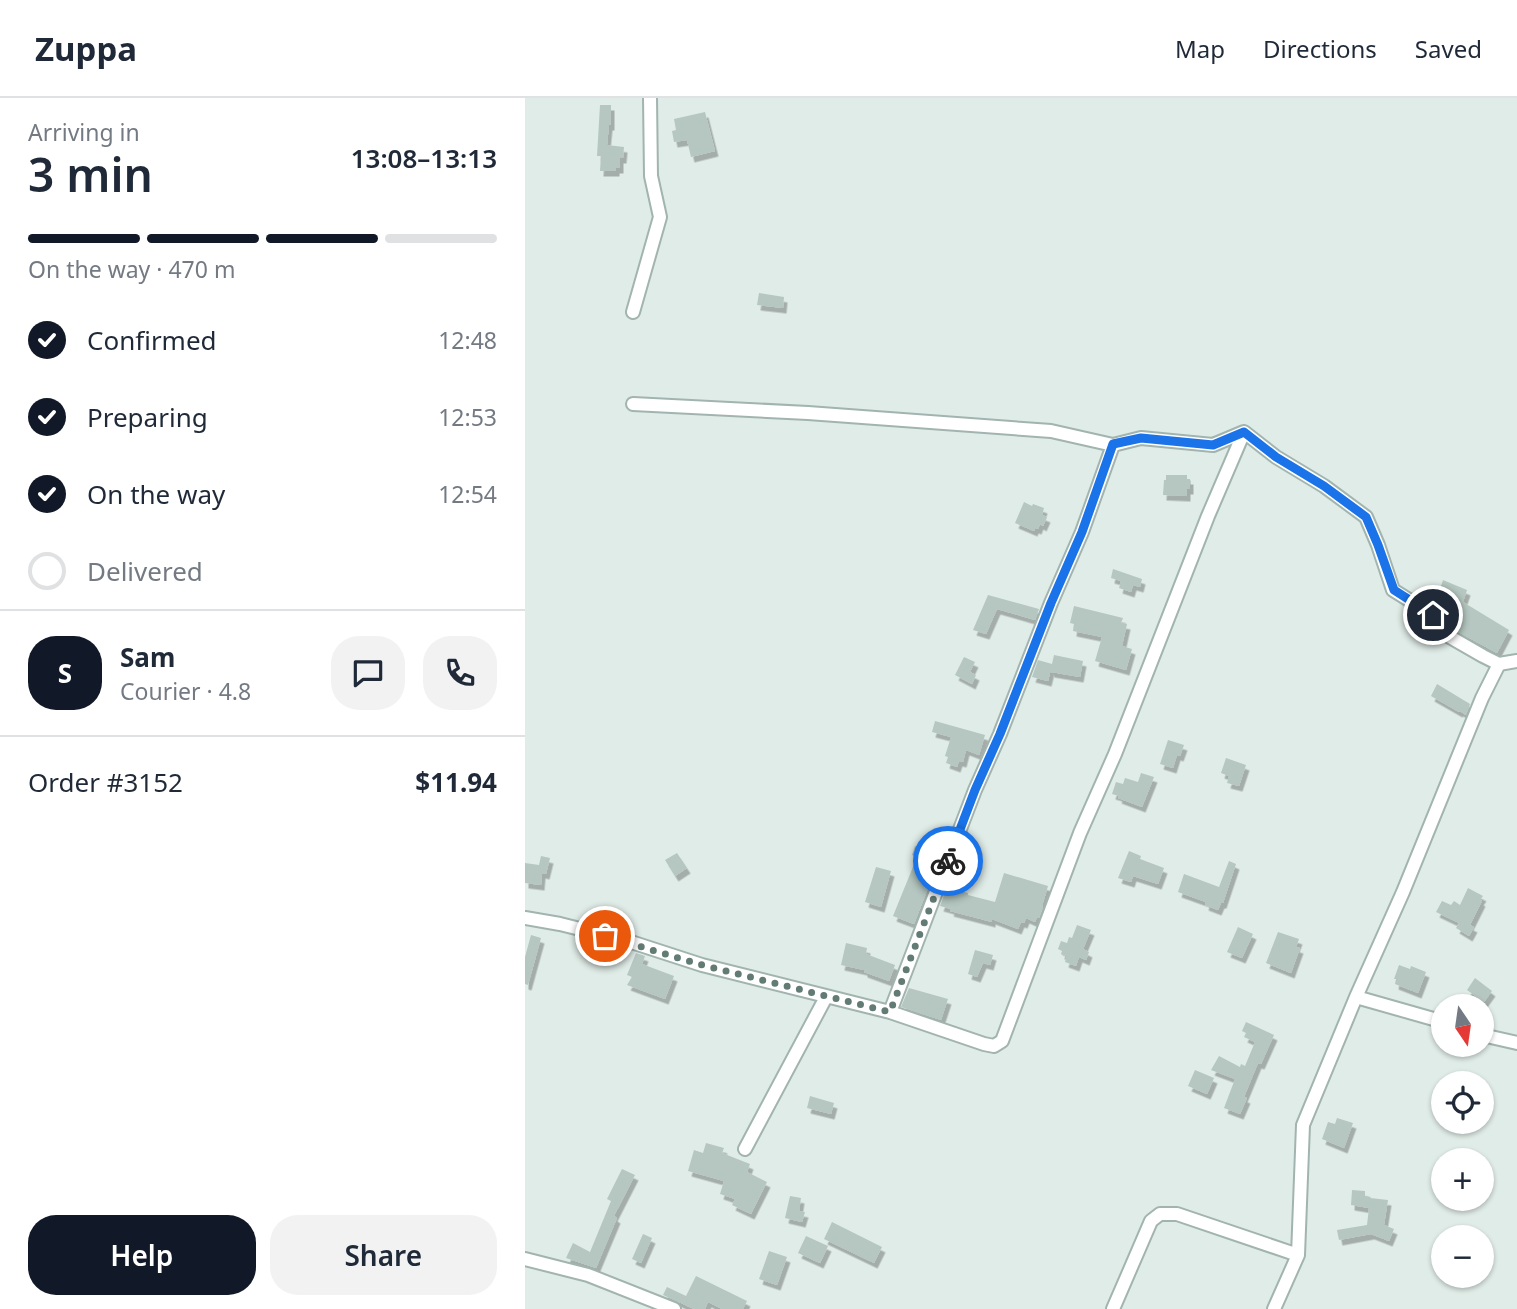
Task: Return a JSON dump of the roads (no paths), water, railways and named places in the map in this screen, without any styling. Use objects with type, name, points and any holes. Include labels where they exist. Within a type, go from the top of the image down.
[{"type":"street","points":[[633,312],[660,217],[651,176],[650,98]]},
{"type":"street","points":[[633,404],[808,413],[1051,431],[1113,444],[1141,438],[1213,445],[1244,432]]},
{"type":"street","points":[[1244,432],[1276,457],[1324,486],[1366,517],[1394,590],[1433,615],[1443,633],[1500,664],[1517,661]]},
{"type":"street","points":[[525,918],[628,941],[702,965],[890,1012],[984,1044],[993,1046],[1002,1041],[1080,833],[1115,754],[1208,516],[1244,432]]},
{"type":"street","points":[[890,1012],[975,790],[1082,532],[1113,444]]},
{"type":"street","points":[[1274,1309],[1298,1255],[1303,1125],[1403,892],[1482,698],[1500,664]]},
{"type":"street","points":[[745,1149],[826,997]]},
{"type":"street","points":[[1356,998],[1431,1018]]},
{"type":"street","points":[[1495,1038],[1517,1042]]},
{"type":"street","points":[[1113,1309],[1151,1221],[1160,1214],[1177,1214],[1298,1255]]},
{"type":"street","points":[[525,1259],[588,1275],[674,1309]]}]
